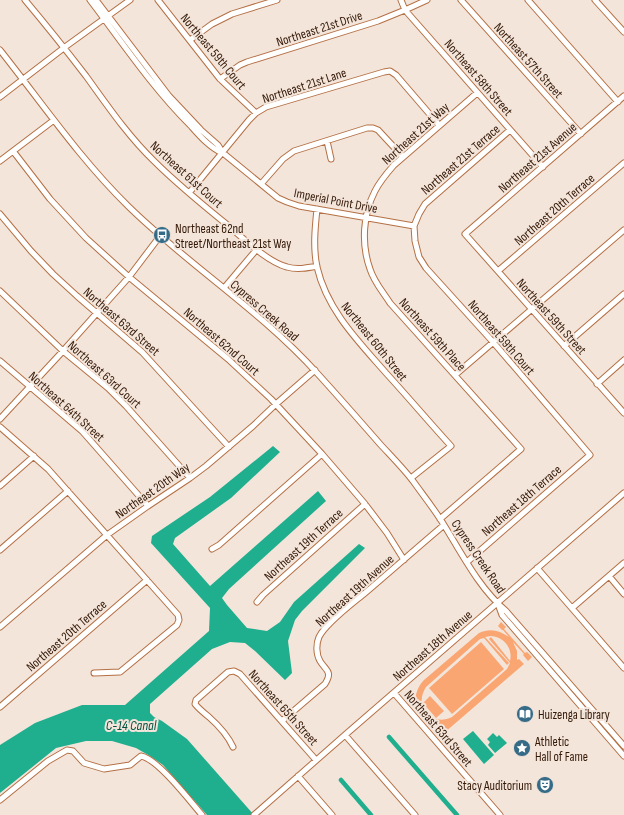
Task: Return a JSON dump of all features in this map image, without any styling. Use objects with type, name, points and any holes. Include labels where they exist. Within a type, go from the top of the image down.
[{"type":"street","name":"Northeast 61st Court","points":[[24,0],[65,48],[126,130],[154,161],[189,193],[275,262],[286,267],[301,268],[317,266]]},
{"type":"street","name":"Imperial Point Drive","points":[[90,0],[106,17],[176,111],[215,150],[223,153],[278,198],[287,202],[316,209],[414,226]]},
{"type":"street","name":"Imperial Point Drive","points":[[96,0],[106,17]]},
{"type":"street","points":[[0,97],[130,0]]},
{"type":"street","name":"Northeast 59th Court","points":[[158,0],[220,79],[256,114]]},
{"type":"street","points":[[190,40],[212,24],[232,14],[277,0]]},
{"type":"street","name":"Northeast 58th Street","points":[[402,0],[405,10],[543,167]]},
{"type":"street","name":"Northeast 21st Drive","points":[[220,79],[247,62],[378,21],[427,0]]},
{"type":"street","name":"Northeast 57th Street","points":[[461,0],[581,134]]},
{"type":"street","points":[[528,0],[618,102]]},
{"type":"street","points":[[595,0],[624,32]]},
{"type":"street","name":"Cypress Creek Road","points":[[0,50],[83,158],[128,207],[160,236],[271,328],[315,370],[411,478],[444,524],[481,583],[497,603],[506,610],[624,746]]},
{"type":"street","name":"Northeast 21st Lane","points":[[189,193],[249,120],[266,107],[384,72],[390,71],[396,75],[439,126]]},
{"type":"street","name":"Northeast 21st Way","points":[[366,217],[370,203],[376,191],[389,171],[477,93]]},
{"type":"street","name":"Northeast 21st Avenue","points":[[465,234],[624,96]]},
{"type":"street","points":[[0,161],[54,120]]},
{"type":"street","points":[[261,184],[282,159],[294,151],[367,128],[378,130],[403,157]]},
{"type":"street","name":"Northeast 21st Terrace","points":[[414,226],[425,204],[510,130]]},
{"type":"street","points":[[327,141],[331,159]]},
{"type":"street","name":"Northeast 62nd Court","points":[[13,151],[50,199],[86,238],[129,277],[228,359],[276,404],[365,504],[387,533],[404,560]]},
{"type":"street","name":"Northeast 20th Terrace","points":[[498,271],[624,163]]},
{"type":"street","name":"Northeast 60th Street","points":[[316,209],[315,237],[317,266],[321,281],[333,308],[351,333],[451,446],[411,478]]},
{"type":"street","name":"Northeast 63rd Street","points":[[0,214],[52,274],[142,352],[229,447]]},
{"type":"street","name":"Northeast 59th Place","points":[[366,217],[364,237],[366,253],[370,270],[378,287],[390,303],[520,449],[440,519]]},
{"type":"street","name":"Northeast 59th Court","points":[[414,226],[414,241],[419,257],[426,268],[493,342],[590,455]]},
{"type":"street","points":[[455,375],[624,230]]},
{"type":"street","name":"Northeast 59th Street","points":[[465,234],[624,413]]},
{"type":"street","points":[[0,419],[129,277],[160,236]]},
{"type":"street","points":[[224,288],[257,249]]},
{"type":"street","name":"Northeast 63rd Court","points":[[0,291],[63,351],[108,388],[190,478]]},
{"type":"street","points":[[564,346],[624,294]]},
{"type":"street","points":[[597,384],[624,360]]},
{"type":"street","name":"Northeast 64th Street","points":[[0,361],[82,431],[148,506]]},
{"type":"street","name":"Northeast 20th Way","points":[[0,627],[107,535],[190,478],[229,447],[315,370]]},
{"type":"street","points":[[0,427],[48,469],[178,615],[179,620],[177,624],[120,672],[94,673]]},
{"type":"street","points":[[212,549],[219,545],[322,454]]},
{"type":"street","name":"Northeast 18th Terrace","points":[[467,562],[590,455]]},
{"type":"street","points":[[0,486],[34,456]]},
{"type":"street","points":[[0,550],[68,491]]},
{"type":"street","name":"Northeast 18th Avenue","points":[[255,815],[316,760],[624,493]]},
{"type":"street","name":"Northeast 19th Terrace","points":[[257,602],[268,590],[365,504]]},
{"type":"street","name":"Northeast 19th Avenue","points":[[282,720],[324,684],[328,678],[326,668],[320,661],[317,653],[320,636],[325,629],[444,524]]},
{"type":"street","points":[[572,608],[624,563]]},
{"type":"street","points":[[537,568],[624,668]]},
{"type":"street","points":[[608,576],[624,594]]},
{"type":"street","name":"Northeast 20th Terrace","points":[[0,706],[147,580]]},
{"type":"street","name":"Cypress Creek Road","points":[[497,603],[502,614],[624,756]]},
{"type":"street","name":"Northeast 65th Street","points":[[233,746],[230,740],[211,718],[195,704],[196,700],[228,672],[234,671],[240,674],[316,760]]},
{"type":"street","name":"Northeast 63rd Street","points":[[394,693],[500,815]]},
{"type":"street","points":[[345,735],[415,815]]},
{"type":"street","points":[[0,800],[48,761],[67,750],[73,750],[84,763],[104,768],[130,765],[141,756],[145,757],[162,769],[202,815]]},
{"type":"street","points":[[298,776],[332,815]]},
{"type":"shaded area","points":[[501,622],[506,627],[504,629],[525,653],[527,652],[532,657],[528,661],[513,642],[517,651],[517,660],[519,659],[524,664],[444,733],[440,728],[441,726],[426,721],[417,709],[416,695],[419,687],[424,680],[479,633],[494,630],[509,637],[498,626]],"holes":[[[491,636],[504,641],[509,648],[511,656],[510,661],[491,637],[489,639],[510,663],[507,669],[452,717],[438,719],[427,713],[423,708],[422,702],[426,687],[480,639],[484,638],[507,665],[509,663],[485,637]]]},
{"type":"shaded area","points":[[481,642],[504,669],[452,714],[429,688]]},
{"type":"shaded area","points":[[430,696],[444,711],[436,718],[423,703]]},
{"type":"water","name":"C-14 Canal","points":[[273,446],[280,452],[231,498],[175,538],[173,544],[210,586],[318,491],[326,501],[229,589],[222,598],[247,628],[267,631],[280,622],[294,602],[359,544],[365,548],[302,611],[295,620],[288,641],[292,673],[285,680],[245,643],[230,642],[212,649],[150,704],[150,713],[187,739],[254,815],[207,815],[163,765],[136,748],[112,741],[86,741],[56,748],[0,793],[0,745],[35,723],[82,705],[125,705],[209,631],[210,608],[151,543],[152,536],[210,497]]},
{"type":"water","points":[[473,731],[494,755],[484,764],[463,739]]},
{"type":"water","points":[[493,733],[497,737],[499,735],[507,743],[495,753],[488,745],[490,742],[487,739]]},
{"type":"waterway","points":[[389,737],[457,815]]},
{"type":"waterway","points":[[341,780],[371,815]]},
{"type":"place","name":"Northeast 62nd Street/Northeast 21st Way","points":[[162,235]]},
{"type":"place","name":"Huizenga Library","points":[[525,714]]},
{"type":"place","name":"Athletic Hall of Fame","points":[[522,748]]},
{"type":"place","name":"Stacy Auditorium","points":[[545,785]]}]
